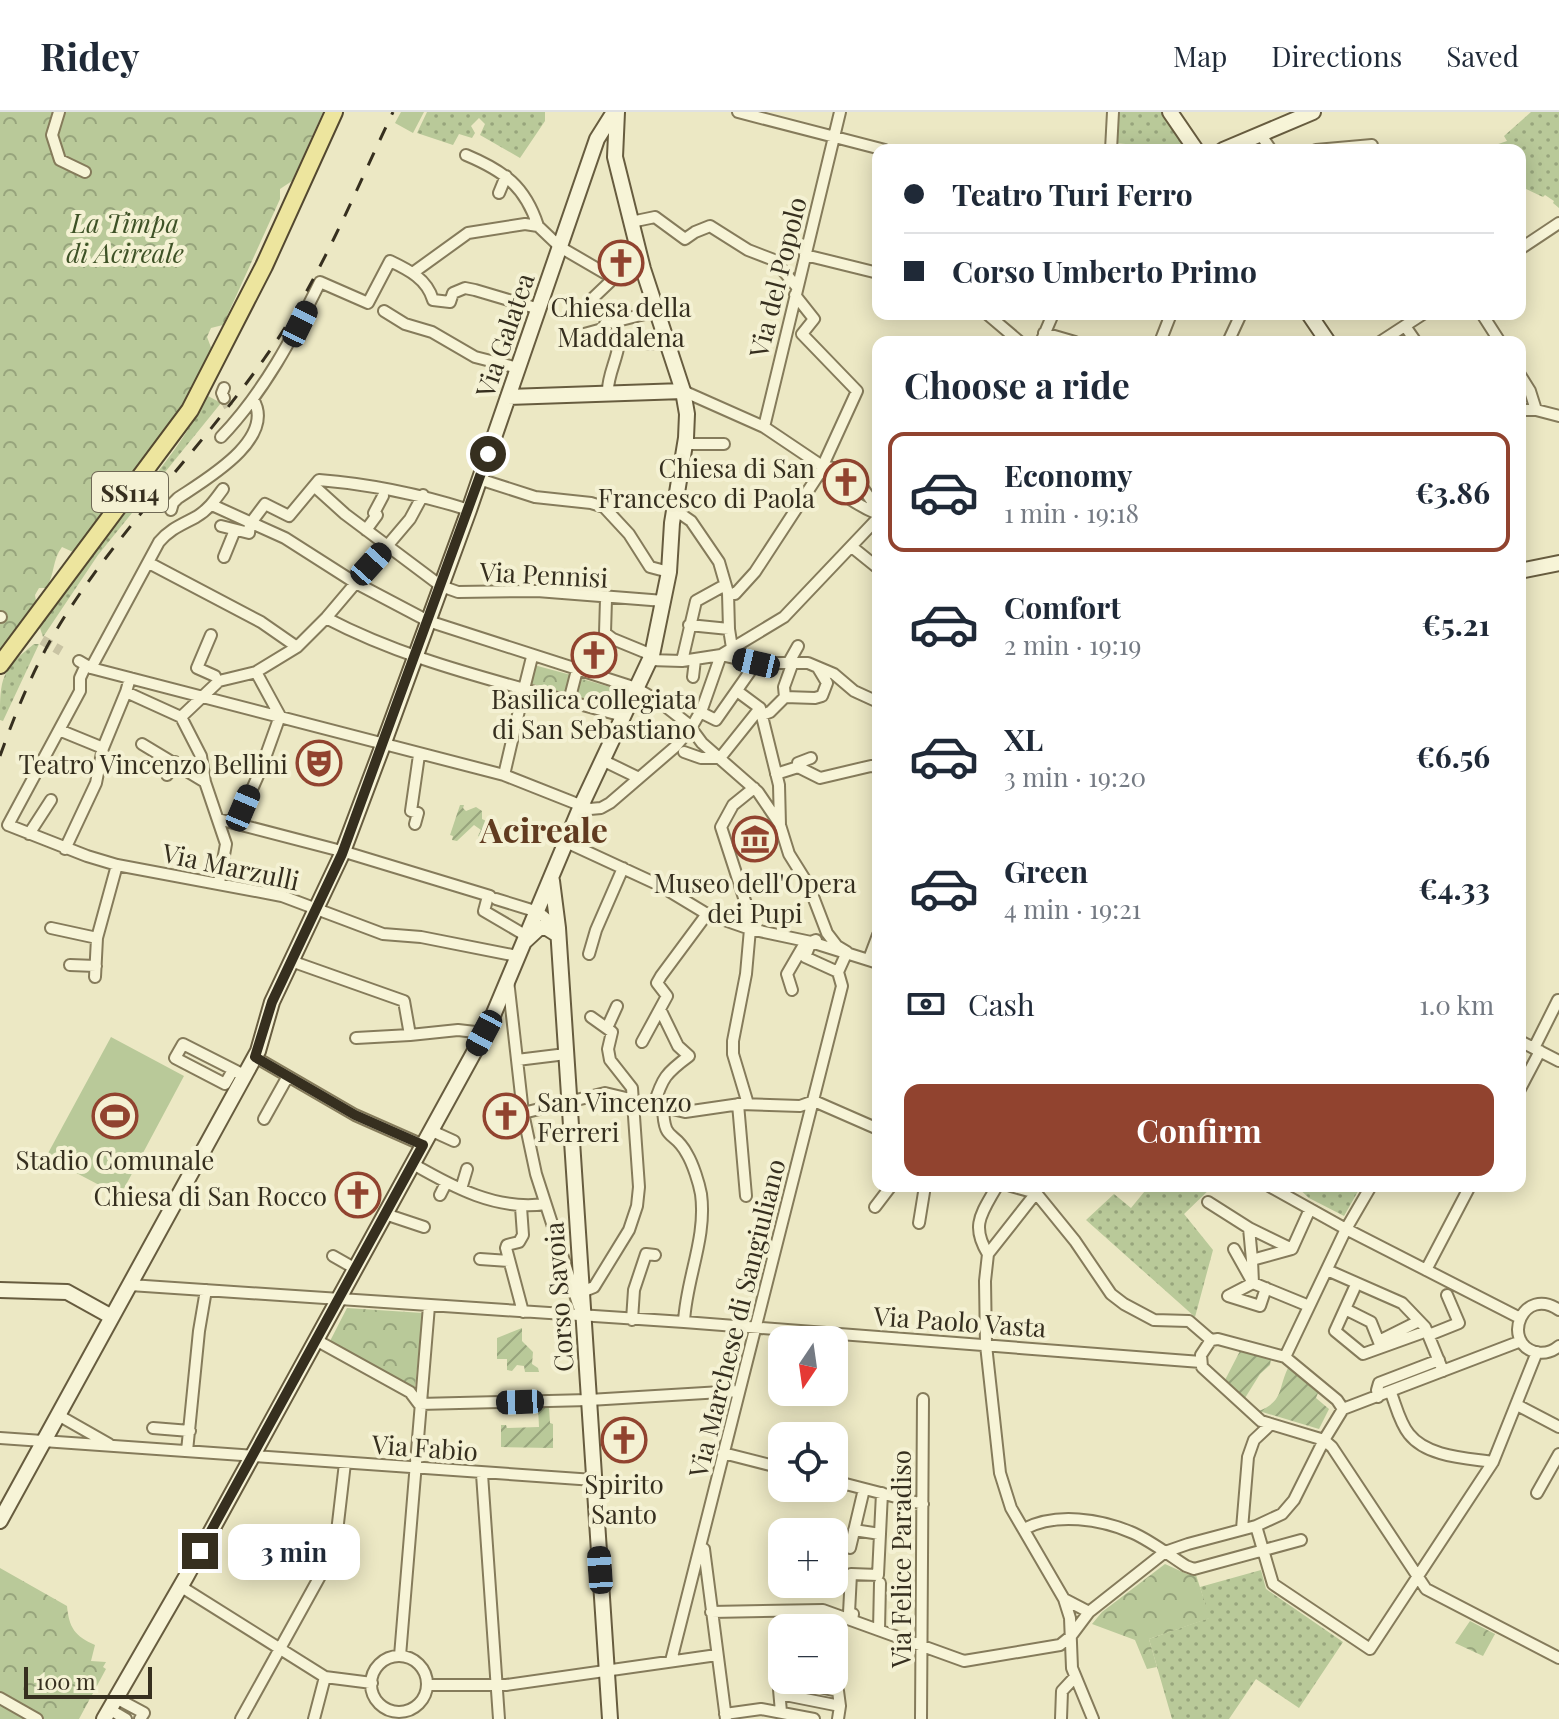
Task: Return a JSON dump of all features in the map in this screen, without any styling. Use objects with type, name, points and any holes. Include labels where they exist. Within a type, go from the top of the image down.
[{"type":"main road","name":"SS114","points":[[241,308],[328,112]]},
{"type":"main road","name":"SS114","points":[[0,665],[173,437],[196,400],[264,266],[334,112]]},
{"type":"street","points":[[59,112],[52,135],[53,144],[60,160],[85,172]]},
{"type":"street","points":[[110,1709],[484,1033],[602,760],[636,688],[656,657],[687,414],[683,391],[643,269],[615,157],[616,112]]},
{"type":"street","name":"Via Galatea","points":[[0,1521],[233,1101],[239,1073],[255,1057],[272,1002],[342,854],[469,510],[597,139],[616,112]]},
{"type":"street","points":[[738,112],[775,117],[834,138],[872,147]]},
{"type":"street","name":"Via del Popolo","points":[[764,427],[840,112]]},
{"type":"street","points":[[1111,144],[1113,112]]},
{"type":"street","points":[[1170,112],[1192,144]]},
{"type":"street","points":[[1238,144],[1313,112]]},
{"type":"street","points":[[1261,135],[1267,144]]},
{"type":"street","points":[[597,139],[614,140]]},
{"type":"street","points":[[466,155],[506,176],[528,200],[538,226],[560,247],[615,277]]},
{"type":"street","points":[[499,193],[506,176]]},
{"type":"street","points":[[631,222],[655,217],[685,239],[710,226],[748,250],[774,260],[814,319],[802,334],[857,391],[822,466],[755,572],[735,594],[725,587]]},
{"type":"street","points":[[1526,245],[1559,223]]},
{"type":"street","points":[[414,272],[468,233],[505,225],[538,226]]},
{"type":"street","points":[[805,255],[872,272]]},
{"type":"street","points":[[221,437],[234,415],[253,399],[288,345],[320,282],[368,303],[390,261],[414,272],[430,290],[433,300],[450,302],[453,293],[465,288],[539,309]]},
{"type":"street","points":[[593,298],[615,277],[643,269]]},
{"type":"street","points":[[384,311],[405,324],[432,332],[475,357],[518,368]]},
{"type":"street","points":[[577,336],[606,328],[605,324],[657,311]]},
{"type":"street","points":[[994,320],[1013,336]]},
{"type":"street","points":[[1389,336],[1414,320]]},
{"type":"street","points":[[1405,326],[1412,336]]},
{"type":"street","points":[[608,392],[607,382],[617,361],[619,343],[642,340],[650,344],[666,340]]},
{"type":"street","points":[[1526,385],[1536,410]]},
{"type":"street","points":[[508,397],[683,391],[764,427],[822,466],[827,477],[848,497],[872,512]]},
{"type":"street","points":[[171,510],[173,503],[223,467],[248,444],[258,412],[253,399]]},
{"type":"street","points":[[1526,410],[1559,416]]},
{"type":"street","points":[[685,444],[724,444]]},
{"type":"street","points":[[822,466],[833,466],[851,475],[872,505]]},
{"type":"street","points":[[479,479],[535,497],[604,507],[629,534],[650,567],[669,572]]},
{"type":"street","points":[[221,526],[249,533],[250,524],[265,504],[289,516],[319,480],[423,495],[469,510]]},
{"type":"street","name":"Via Pennisi","points":[[314,486],[331,504],[441,586],[458,592],[537,591],[606,599],[664,601]]},
{"type":"street","points":[[103,748],[59,730],[79,689],[80,678],[159,542],[170,530],[212,505],[223,489]]},
{"type":"street","points":[[181,717],[219,681],[256,672],[297,647],[326,618],[410,519],[423,495]]},
{"type":"street","points":[[366,530],[377,515],[374,513],[383,496]]},
{"type":"street","points":[[212,505],[285,538],[354,582],[428,621],[636,688],[660,702],[756,790],[780,825]]},
{"type":"street","points":[[675,510],[691,521],[719,562],[732,648]]},
{"type":"street","points":[[88,664],[130,678],[504,775],[581,806],[601,808],[639,778],[689,728],[701,710],[719,657],[777,621],[852,547],[872,522]]},
{"type":"street","points":[[224,557],[235,530]]},
{"type":"street","points":[[852,547],[872,563]]},
{"type":"street","points":[[149,563],[261,622],[297,647]]},
{"type":"street","points":[[1526,570],[1559,563]]},
{"type":"street","points":[[682,661],[696,601],[725,587]]},
{"type":"street","points":[[606,599],[605,633],[656,657],[682,661],[719,657],[756,664],[791,662],[815,665],[872,699]]},
{"type":"street","points":[[326,618],[360,636],[415,657],[622,718]]},
{"type":"street","points":[[689,625],[729,629]]},
{"type":"street","points":[[211,635],[197,668],[215,676]]},
{"type":"street","points":[[785,697],[784,687],[798,646]]},
{"type":"street","points":[[504,775],[531,656]]},
{"type":"street","points":[[693,677],[695,660]]},
{"type":"street","points":[[701,710],[716,720],[756,664]]},
{"type":"street","points":[[737,691],[761,711],[770,712],[785,697],[822,696],[826,678],[815,665]]},
{"type":"street","points":[[569,701],[577,670]]},
{"type":"street","points":[[237,823],[280,716],[256,672]]},
{"type":"street","points":[[65,849],[96,783],[103,748],[130,678]]},
{"type":"street","points":[[125,694],[181,717],[201,756],[205,782],[226,844],[219,883]]},
{"type":"street","points":[[720,758],[747,722],[761,711]]},
{"type":"street","points":[[761,711],[778,780],[780,825],[789,854],[809,886],[825,928],[837,946],[847,952]]},
{"type":"street","points":[[747,722],[767,733]]},
{"type":"street","name":"Via Marzulli","points":[[59,730],[8,825],[65,849],[117,865],[282,896],[383,934],[522,943]]},
{"type":"street","points":[[142,744],[205,782]]},
{"type":"street","points":[[684,752],[694,757],[720,758]]},
{"type":"street","points":[[415,824],[418,813],[411,811],[419,755]]},
{"type":"street","points":[[778,780],[798,767],[798,763],[811,758]]},
{"type":"street","points":[[602,760],[639,778]]},
{"type":"street","points":[[167,775],[175,762]]},
{"type":"street","points":[[798,767],[820,778],[872,766]]},
{"type":"street","points":[[746,1196],[743,1104],[733,1041],[746,974],[750,929],[747,907],[721,827],[733,805],[756,790]]},
{"type":"street","points":[[29,834],[51,800]]},
{"type":"street","points":[[218,819],[342,854],[345,852],[535,911],[547,917],[558,931]]},
{"type":"street","points":[[566,842],[659,885],[707,914],[750,929],[872,960]]},
{"type":"street","points":[[70,965],[96,971],[97,938],[117,865]]},
{"type":"street","points":[[589,954],[623,868]]},
{"type":"street","name":"Corso Savoia","points":[[553,872],[551,889],[558,931],[578,1237],[578,1293],[583,1316],[610,1719]]},
{"type":"street","points":[[491,897],[484,911],[522,943]]},
{"type":"street","points":[[642,1042],[667,996],[657,983],[707,914]]},
{"type":"street","points":[[51,928],[97,938]]},
{"type":"street","points":[[522,943],[539,928],[558,931]]},
{"type":"street","points":[[792,990],[787,974],[804,942],[825,928]]},
{"type":"street","points":[[804,942],[805,957],[838,972],[847,952]]},
{"type":"street","points":[[291,961],[404,1001],[410,1035]]},
{"type":"street","name":"Via Marchese di Sangiuliano","points":[[671,1661],[842,986],[838,972]]},
{"type":"street","points":[[508,978],[523,1113],[536,1174],[557,1242],[578,1293],[594,1287],[629,1230],[639,1187],[632,1088],[610,1060],[608,1049],[612,1032],[591,1017]]},
{"type":"street","points":[[1526,1075],[1558,1000]]},
{"type":"street","points":[[607,1028],[617,1006]]},
{"type":"street","points":[[660,1009],[678,1046],[689,1056],[661,1080],[659,1106],[665,1130],[687,1152],[701,1194],[701,1236],[685,1304],[684,1322]]},
{"type":"street","points":[[356,1038],[458,1030],[484,1033]]},
{"type":"street","points":[[183,1044],[239,1073],[225,1084],[175,1058],[183,1044]]},
{"type":"street","points":[[1526,1044],[1559,1061]]},
{"type":"street","points":[[517,1060],[566,1054]]},
{"type":"street","points":[[255,1057],[355,1115],[428,1138],[454,1141]]},
{"type":"street","points":[[264,1119],[290,1077]]},
{"type":"street","points":[[523,1113],[605,1093],[685,1112],[743,1104],[800,1106],[814,1101],[872,1126]]},
{"type":"street","points":[[413,1164],[446,1183],[489,1200],[521,1207],[545,1204]]},
{"type":"street","points":[[461,1189],[467,1169]]},
{"type":"street","points":[[440,1195],[446,1183]]},
{"type":"street","points":[[875,1207],[886,1192]]},
{"type":"street","points":[[919,1223],[924,1192]]},
{"type":"street","points":[[988,1254],[979,1240],[977,1225],[994,1192]]},
{"type":"street","points":[[1033,1192],[1075,1241],[1111,1294],[1154,1320],[1189,1321],[1208,1337],[1286,1355],[1345,1408]]},
{"type":"street","points":[[1280,1192],[1520,1318]]},
{"type":"street","points":[[1286,1355],[1346,1229],[1368,1192]]},
{"type":"street","points":[[1426,1270],[1467,1192]]},
{"type":"street","points":[[1036,1193],[988,1254],[985,1281],[986,1345],[1000,1473],[1011,1508],[1064,1599],[1070,1618],[1072,1668],[1093,1719]]},
{"type":"street","points":[[1208,1202],[1249,1228],[1292,1249]]},
{"type":"street","points":[[521,1207],[523,1237],[519,1242],[507,1245],[523,1312]]},
{"type":"street","points":[[1292,1249],[1310,1209]]},
{"type":"street","points":[[385,1214],[424,1227]]},
{"type":"street","points":[[1249,1228],[1253,1283]]},
{"type":"street","points":[[557,1242],[578,1237]]},
{"type":"street","points":[[1234,1249],[1253,1283],[1309,1306]]},
{"type":"street","points":[[1252,1260],[1292,1249]]},
{"type":"street","points":[[632,1320],[634,1290],[646,1254],[655,1255]]},
{"type":"street","points":[[333,1256],[356,1269]]},
{"type":"street","points":[[480,1259],[509,1261]]},
{"type":"street","points":[[1327,1270],[1402,1303],[1428,1333],[1441,1366]]},
{"type":"street","points":[[1253,1283],[1228,1296],[1260,1306],[1266,1288]]},
{"type":"street","name":"Via Paolo Vasta","points":[[130,1285],[755,1327],[1195,1361]]},
{"type":"street","points":[[1354,1289],[1335,1331],[1363,1354],[1419,1321]]},
{"type":"street","points":[[0,1290],[67,1292],[112,1317]]},
{"type":"street","points":[[187,1451],[206,1290]]},
{"type":"street","points":[[1380,1344],[1459,1323],[1447,1295]]},
{"type":"street","points":[[1559,1310],[1550,1304],[1536,1304],[1520,1318],[1518,1333],[1521,1341],[1537,1352],[1546,1353],[1559,1346]]},
{"type":"street","points":[[400,1656],[429,1306]]},
{"type":"street","points":[[1345,1309],[1371,1322],[1380,1344]]},
{"type":"street","points":[[1208,1337],[1201,1355],[1195,1361],[1267,1427],[1328,1444],[1426,1589],[1559,1658]]},
{"type":"street","points":[[316,1340],[410,1392],[419,1404]]},
{"type":"street","points":[[1378,1397],[1379,1383],[1521,1341]]},
{"type":"street","points":[[1256,1526],[1273,1584],[1370,1649],[1493,1462],[1537,1352]]},
{"type":"street","points":[[711,1612],[813,1609],[964,1661],[1060,1645],[1089,1612],[1165,1552],[1256,1526],[1282,1514],[1294,1500],[1318,1452],[1328,1444],[1345,1408],[1391,1393],[1441,1366]]},
{"type":"street","points":[[419,1404],[589,1400],[738,1391]]},
{"type":"street","points":[[1391,1393],[1407,1432],[1417,1443],[1432,1450],[1493,1462]]},
{"type":"street","name":"Via Felice Paradiso","points":[[921,1719],[923,1399]]},
{"type":"street","points":[[1517,1405],[1559,1427]]},
{"type":"street","points":[[58,1415],[111,1446]]},
{"type":"street","points":[[1242,1529],[1248,1457],[1254,1440],[1267,1427]]},
{"type":"street","points":[[153,1428],[190,1431]]},
{"type":"street","name":"Via Fabio","points":[[0,1438],[594,1480]]},
{"type":"street","points":[[723,1453],[768,1464]]},
{"type":"street","points":[[1537,1493],[1558,1458]]},
{"type":"street","points":[[241,1719],[335,1549],[345,1463]]},
{"type":"street","points":[[482,1474],[499,1719]]},
{"type":"street","points":[[848,1485],[923,1504]]},
{"type":"street","points":[[850,1548],[864,1489]]},
{"type":"street","points":[[852,1620],[853,1614],[849,1613],[851,1574],[878,1575],[882,1493]]},
{"type":"street","points":[[1024,1529],[1059,1520],[1109,1525],[1135,1534],[1194,1569],[1301,1540]]},
{"type":"street","points":[[854,1530],[880,1534]]},
{"type":"street","points":[[703,1543],[726,1716],[761,1709],[814,1719]]},
{"type":"street","points":[[879,1630],[880,1583]]},
{"type":"street","points":[[180,1586],[325,1677],[372,1683]]},
{"type":"street","points":[[1064,1599],[1089,1612]]},
{"type":"street","points":[[427,1685],[497,1686],[717,1655]]},
{"type":"street","points":[[400,1656],[420,1665],[427,1685],[418,1705],[396,1715],[377,1700],[372,1683],[380,1664],[400,1656]]},
{"type":"street","points":[[314,1719],[325,1677]]},
{"type":"street","points":[[1061,1719],[1062,1691],[1075,1677]]},
{"type":"street","points":[[781,1712],[780,1694],[840,1706]]},
{"type":"street","points":[[838,1694],[838,1719]]},
{"type":"street","points":[[0,1698],[37,1719]]},
{"type":"street","points":[[110,1709],[126,1719]]},
{"type":"street","points":[[110,1709],[144,1713],[140,1719]]},
{"type":"green space","name":"La Timpa di Acireale","points":[[0,112],[323,112],[292,181],[280,189],[280,199],[223,325],[211,328],[207,337],[212,350],[183,404],[73,552],[62,547],[46,588],[39,588],[36,601],[0,650]]},
{"type":"green space","points":[[401,112],[424,112],[413,133],[395,123]]},
{"type":"green space","points":[[427,112],[545,112],[545,121],[520,158],[480,135],[485,124],[479,118],[471,126],[475,133],[472,138],[459,134],[453,145],[417,133]]},
{"type":"green space","points":[[1116,112],[1161,112],[1182,144],[1126,144],[1114,143]]},
{"type":"green space","points":[[1531,112],[1559,112],[1559,208],[1545,195],[1543,197],[1526,189],[1526,144],[1498,144],[1507,141],[1504,136]]},
{"type":"green space","points":[[208,396],[221,403],[98,555],[43,637],[40,628],[55,604],[175,449]]},
{"type":"green space","points":[[34,644],[39,644],[3,721],[0,720],[5,676],[15,661]]},
{"type":"green space","points":[[534,665],[571,675],[566,694],[529,683]]},
{"type":"green space","points":[[579,678],[624,691],[619,709],[574,697]]},
{"type":"green space","points":[[460,805],[464,805],[466,811],[476,807],[482,811],[482,819],[503,829],[499,838],[490,832],[485,840],[478,836],[481,830],[474,825],[457,841],[452,840],[453,836],[450,835]]},
{"type":"green space","name":"Stadio Comunale","points":[[111,1037],[184,1076],[120,1196],[46,1157]]},
{"type":"green space","points":[[1144,1192],[1207,1192],[1184,1214],[1213,1250],[1195,1317],[1086,1220],[1114,1194],[1131,1208]]},
{"type":"green space","points":[[1302,1192],[1358,1192],[1344,1216]]},
{"type":"green space","points":[[347,1308],[423,1313],[415,1387],[329,1343]]},
{"type":"green space","points":[[522,1328],[522,1341],[533,1352],[532,1364],[539,1372],[525,1372],[524,1366],[517,1365],[512,1371],[507,1370],[507,1359],[497,1359],[497,1338]]},
{"type":"green space","points":[[1240,1351],[1271,1359],[1270,1365],[1260,1374],[1245,1398],[1225,1380]]},
{"type":"green space","points":[[1288,1368],[1318,1393],[1316,1398],[1329,1409],[1319,1429],[1259,1411],[1277,1398]]},
{"type":"green space","points":[[538,1407],[549,1407],[553,1448],[501,1447],[501,1425],[507,1428],[539,1427]]},
{"type":"green space","points":[[1165,1564],[1196,1575],[1210,1618],[1149,1639],[1157,1667],[1147,1669],[1135,1640],[1092,1624],[1102,1612]]},
{"type":"green space","points":[[0,1568],[67,1606],[74,1630],[95,1645],[91,1661],[106,1662],[103,1667],[106,1669],[79,1719],[0,1719]]},
{"type":"green space","points":[[1261,1570],[1266,1589],[1343,1642],[1299,1708],[1256,1679],[1229,1719],[1172,1719],[1149,1639],[1209,1618],[1200,1587]]},
{"type":"green space","points":[[1470,1621],[1495,1634],[1483,1656],[1455,1643]]},
{"type":"tunnel","points":[[224,398],[231,411]]},
{"type":"tunnel","points":[[42,640],[61,651]]},
{"type":"railway","points":[[0,756],[42,656],[83,589],[239,393],[301,301],[334,239],[393,112]]},
{"type":"place","name":"Chiesa della Maddalena","points":[[621,263]]},
{"type":"place","name":"Chiesa di San Francesco di Paola","points":[[846,482]]},
{"type":"place","name":"Basilica collegiata di San Sebastiano","points":[[594,655]]},
{"type":"place","name":"Teatro Vincenzo Bellini","points":[[319,763]]},
{"type":"place","name":"Museo dell'Opera dei Pupi","points":[[755,839]]},
{"type":"place","name":"Stadio Comunale","points":[[115,1116]]},
{"type":"place","name":"San Vincenzo Ferreri","points":[[506,1116]]},
{"type":"place","name":"Chiesa di San Rocco","points":[[358,1195]]},
{"type":"place","name":"Spirito Santo","points":[[624,1440]]},
{"type":"district","name":"Acireale","points":[[544,829]]},
{"type":"route","points":[[200,1551],[423,1145],[355,1115],[255,1057],[272,1002],[342,854],[488,454]]}]
